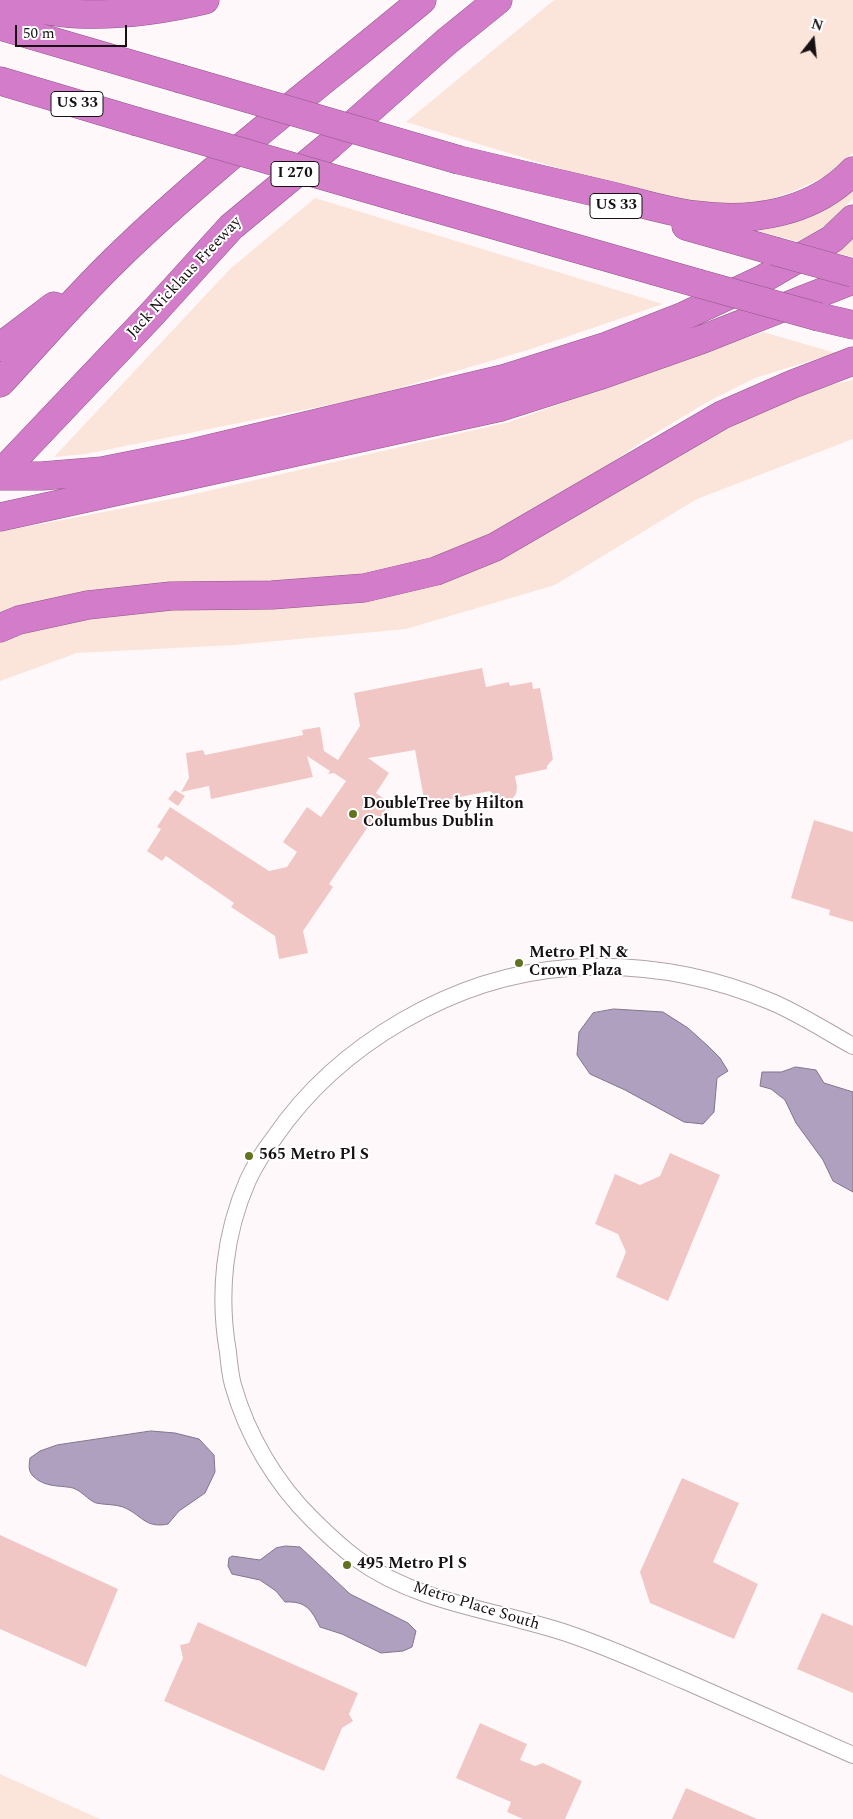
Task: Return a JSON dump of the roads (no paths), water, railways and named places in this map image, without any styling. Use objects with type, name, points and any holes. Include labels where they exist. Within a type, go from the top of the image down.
[{"type":"highway","points":[[1,0],[76,14],[119,14],[166,9],[205,0]]},
{"type":"highway","points":[[0,347],[113,262],[252,138],[422,0]]},
{"type":"highway","name":"Jack Nicklaus Freeway","points":[[0,475],[231,227],[330,145],[446,42],[498,0]]},
{"type":"highway","points":[[446,42],[514,0]]},
{"type":"highway","name":"US 33","points":[[0,26],[853,273]]},
{"type":"highway","name":"US 33","points":[[6,84],[697,283],[853,326]]},
{"type":"highway","points":[[459,160],[695,215],[739,218],[779,213],[816,200],[853,171]]},
{"type":"highway","points":[[0,475],[42,476],[102,471],[186,454],[515,376],[607,346],[684,316],[761,280],[832,239],[853,219]]},
{"type":"highway","points":[[0,383],[113,262]]},
{"type":"highway","points":[[2,517],[501,407],[598,376],[703,339],[853,280]]},
{"type":"highway","points":[[0,628],[19,620],[88,605],[171,596],[272,595],[364,588],[436,571],[495,547],[722,415],[793,384],[853,361]]},
{"type":"street","name":"Metro Place South","points":[[853,1046],[774,1003],[732,986],[681,974],[635,968],[566,968],[522,974],[488,984],[440,1002],[408,1018],[344,1060],[288,1116],[259,1159],[248,1181],[229,1236],[224,1271],[223,1311],[225,1338],[232,1379],[240,1404],[260,1450],[277,1478],[311,1518],[356,1558],[383,1575],[419,1592],[569,1634],[656,1669],[853,1755]]},
{"type":"place","name":"DoubleTree by Hilton Columbus Dublin","points":[[353,814]]},
{"type":"place","name":"Metro Pl N & Crown Plaza","points":[[519,963]]},
{"type":"place","name":"565 Metro Pl S","points":[[249,1156]]},
{"type":"place","name":"495 Metro Pl S","points":[[347,1565]]}]
